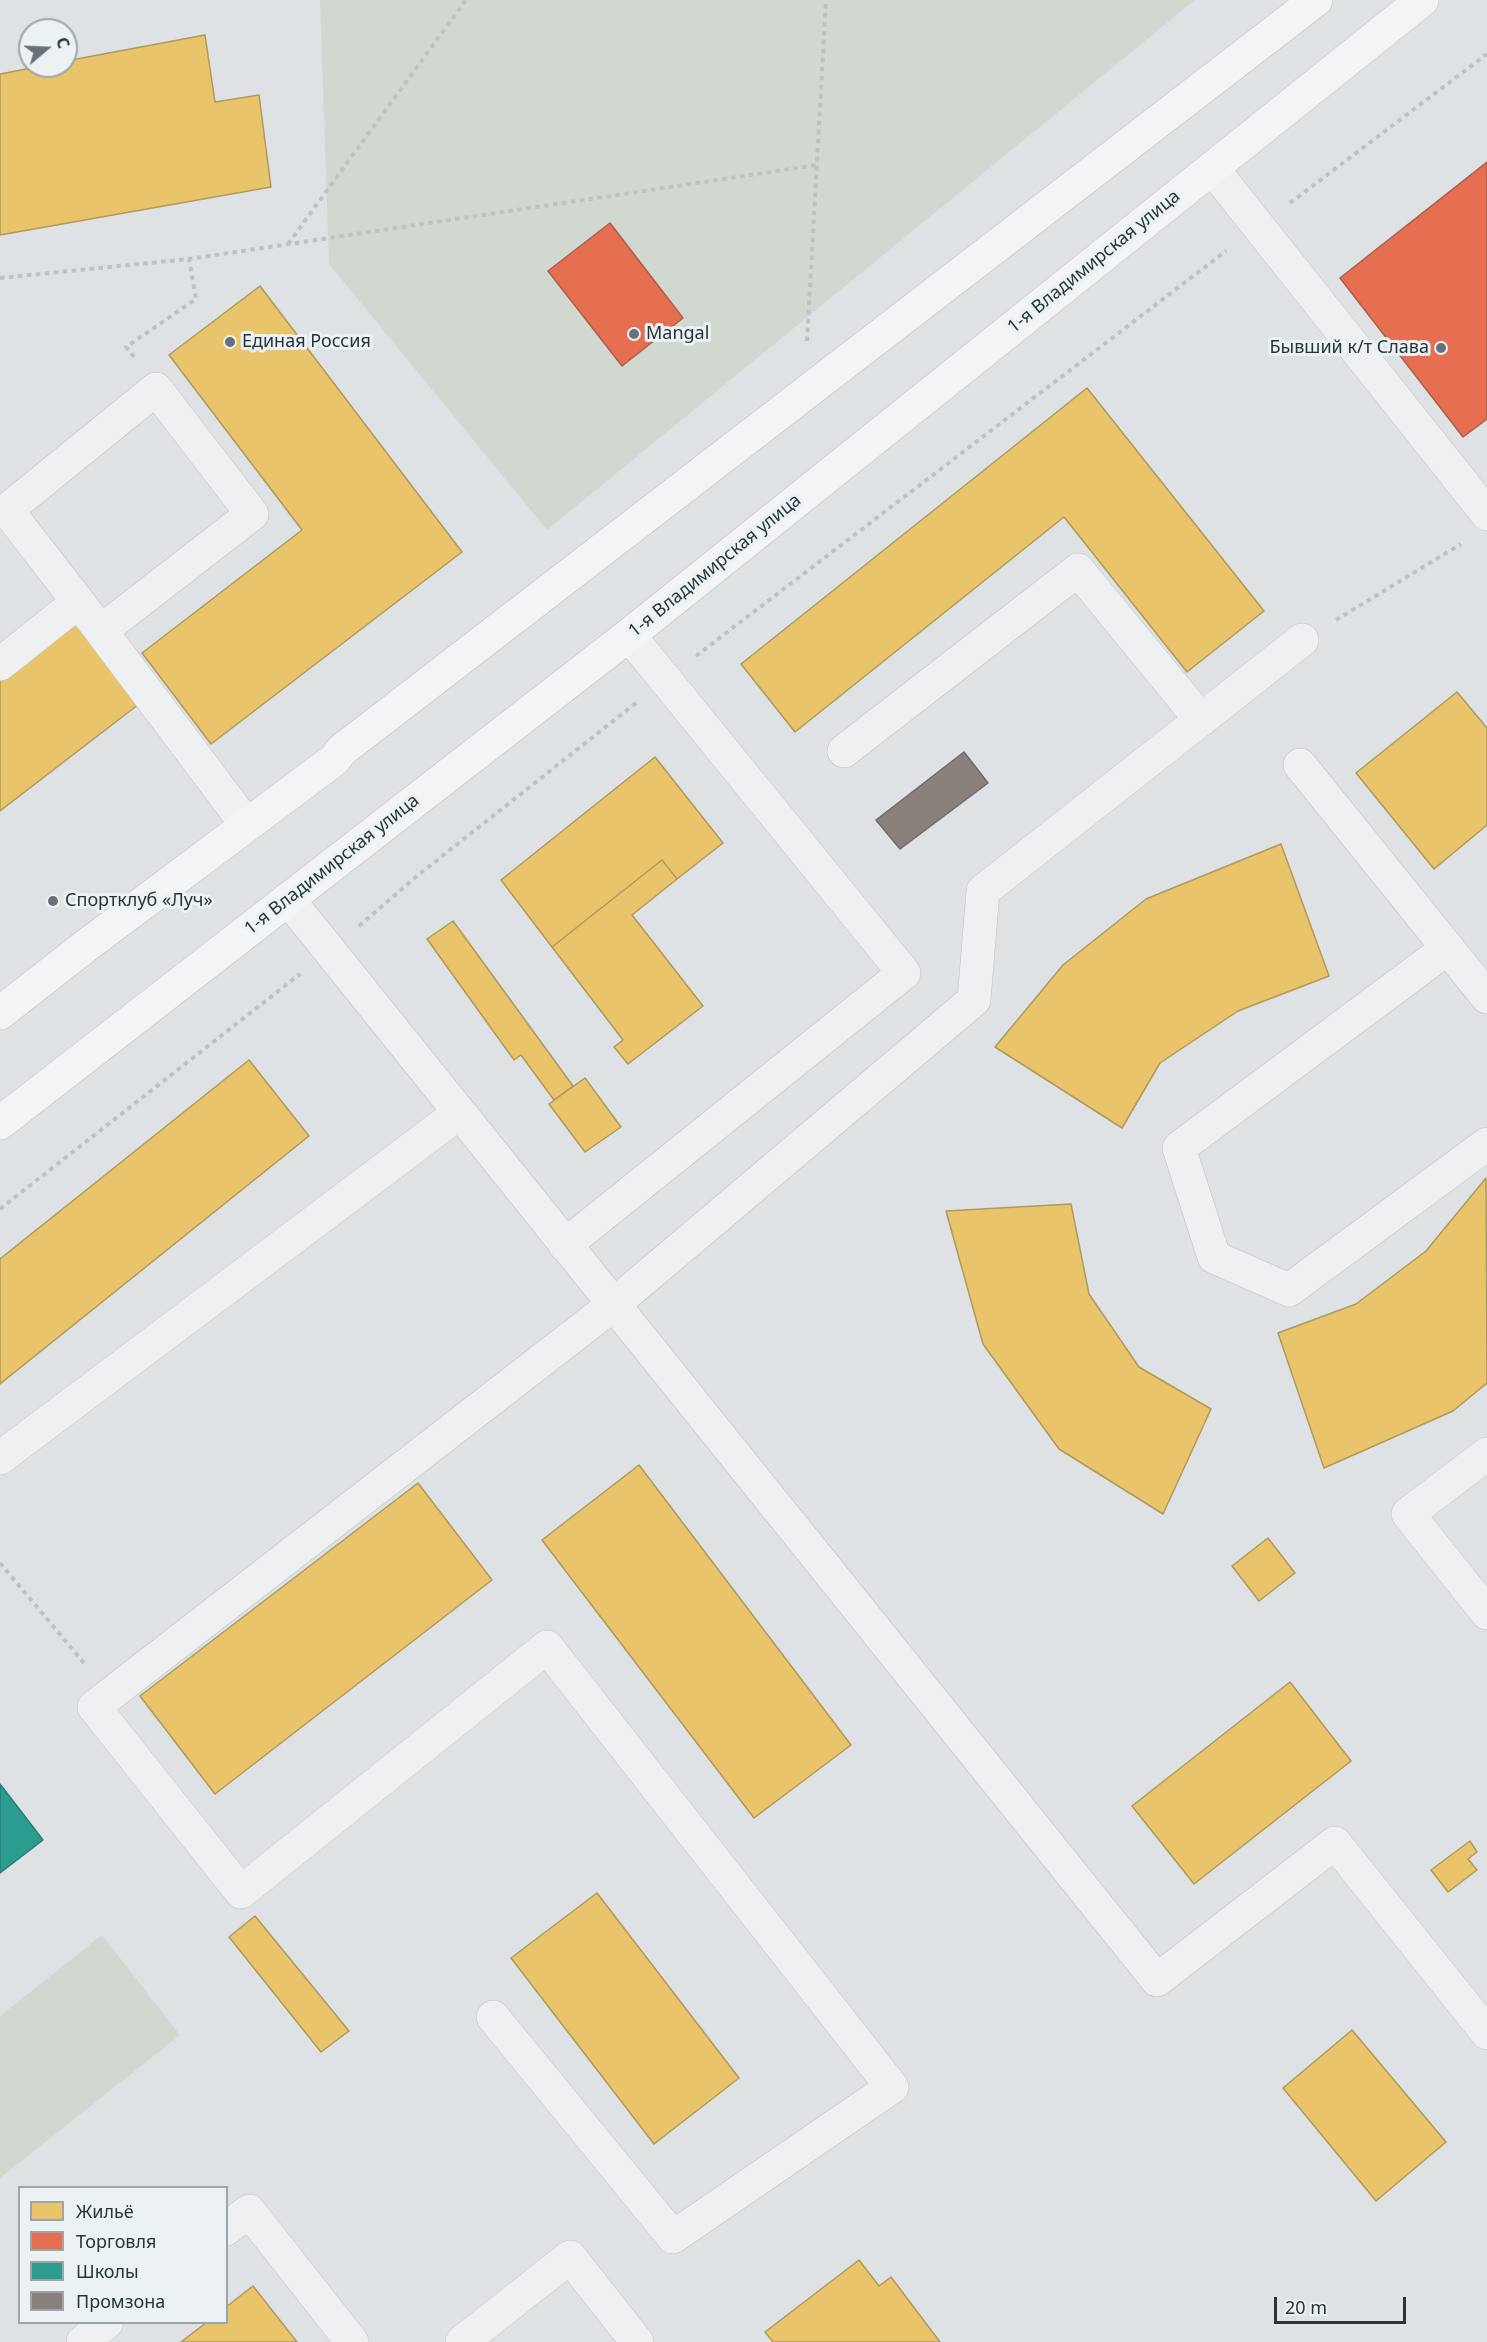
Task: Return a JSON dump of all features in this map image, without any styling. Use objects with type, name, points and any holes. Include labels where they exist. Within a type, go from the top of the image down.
[{"type":"main road","points":[[0,1013],[334,759],[351,742],[1316,0]]},
{"type":"main road","name":"1-я Владимирская улица","points":[[0,1123],[629,635],[1422,0]]},
{"type":"lane","points":[[1212,168],[1487,514]]},
{"type":"lane","points":[[101,631],[252,514],[156,389],[4,513],[101,631],[246,824]]},
{"type":"lane","points":[[844,752],[1078,570],[1201,720]]},
{"type":"lane","points":[[0,664],[78,602]]},
{"type":"lane","points":[[565,1245],[904,973],[629,635]]},
{"type":"lane","points":[[493,2017],[673,2237],[892,2087],[547,1647],[241,1892],[93,1707],[613,1305],[974,1000],[983,891],[1302,640]]},
{"type":"lane","points":[[1300,765],[1487,997]]},
{"type":"lane","points":[[288,899],[1156,1980],[1335,1843],[1487,2033]]},
{"type":"lane","points":[[1448,948],[1179,1148],[1214,1257],[1289,1290],[1487,1144]]},
{"type":"lane","points":[[0,1458],[459,1113]]},
{"type":"lane","points":[[1487,1454],[1408,1514],[1487,1613]]},
{"type":"lane","points":[[228,2227],[249,2211],[352,2342]]},
{"type":"lane","points":[[462,2342],[570,2257],[637,2342]]},
{"type":"lane","points":[[83,2342],[105,2324]]},
{"type":"path","points":[[288,244],[466,0]]},
{"type":"path","points":[[807,342],[826,0]]},
{"type":"path","points":[[0,1209],[330,951],[417,876],[666,680],[1487,54]]},
{"type":"path","points":[[0,279],[189,259],[817,165]]},
{"type":"path","points":[[126,346],[196,299],[189,259]]},
{"type":"path","points":[[1302,640],[1466,541]]},
{"type":"path","points":[[0,1563],[84,1663]]},
{"type":"shaded area","points":[[320,0],[1195,0],[547,530],[329,264]]},
{"type":"shaded area","points":[[102,1935],[180,2035],[0,2178],[0,2016]]},
{"type":"building: Жильё","points":[[205,35],[215,102],[259,95],[271,187],[0,235],[0,74],[18,71],[18,78],[78,78],[78,59]]},
{"type":"building: Жильё","points":[[260,286],[462,552],[211,744],[142,653],[302,530],[169,355]]},
{"type":"building: Жильё","points":[[1087,388],[1264,611],[1187,672],[1064,517],[795,732],[741,664]]},
{"type":"building: Жильё","points":[[74,619],[139,704],[0,811],[0,676]]},
{"type":"building: Жильё","points":[[1457,692],[1487,728],[1487,825],[1434,869],[1356,773]]},
{"type":"building: Жильё","points":[[655,757],[723,843],[677,879],[662,860],[552,947],[501,880]]},
{"type":"building: Жильё","points":[[1281,844],[1329,976],[1238,1011],[1160,1063],[1122,1128],[995,1047],[1063,965],[1146,899]]},
{"type":"building: Жильё","points":[[662,860],[677,879],[632,915],[703,1006],[628,1064],[614,1047],[623,1040],[552,947]]},
{"type":"building: Жильё","points":[[453,921],[573,1086],[554,1100],[521,1055],[514,1060],[427,939]]},
{"type":"building: Жильё","points":[[249,1060],[309,1136],[0,1384],[0,1259]]},
{"type":"building: Жильё","points":[[585,1078],[621,1127],[585,1152],[549,1104]]},
{"type":"building: Жильё","points":[[1486,1178],[1487,1383],[1453,1411],[1324,1468],[1278,1333],[1356,1304],[1426,1251]]},
{"type":"building: Жильё","points":[[1071,1204],[1089,1294],[1139,1367],[1211,1409],[1163,1514],[1059,1449],[983,1344],[946,1211]]},
{"type":"building: Жильё","points":[[639,1465],[851,1745],[754,1818],[542,1540]]},
{"type":"building: Жильё","points":[[418,1483],[492,1580],[215,1794],[140,1696]]},
{"type":"building: Жильё","points":[[1268,1538],[1295,1573],[1259,1601],[1232,1566]]},
{"type":"building: Жильё","points":[[1290,1682],[1351,1761],[1194,1884],[1132,1806]]},
{"type":"building: Жильё","points":[[1470,1841],[1477,1852],[1468,1859],[1477,1870],[1448,1892],[1431,1870]]},
{"type":"building: Жильё","points":[[597,1893],[739,2078],[654,2144],[511,1958]]},
{"type":"building: Жильё","points":[[255,1916],[349,2031],[321,2052],[229,1937]]},
{"type":"building: Жильё","points":[[1352,2030],[1446,2142],[1376,2201],[1283,2088]]},
{"type":"building: Жильё","points":[[859,2260],[879,2286],[891,2277],[940,2342],[773,2342],[765,2332]]},
{"type":"building: Жильё","points":[[253,2286],[297,2342],[181,2342],[204,2324],[228,2324],[228,2305]]},
{"type":"building: Торговля","name":"Бывший к/т Слава","points":[[1487,162],[1487,419],[1463,437],[1340,278]]},
{"type":"building: Торговля","points":[[610,223],[683,318],[622,366],[548,271]]},
{"type":"building: Школы","points":[[0,1784],[43,1840],[0,1873]]},
{"type":"building: Промзона","points":[[964,752],[988,783],[900,849],[876,820]]},
{"type":"place","name":"Mangal","points":[[634,334]]},
{"type":"place","name":"Единая Россия","points":[[230,342]]},
{"type":"place","name":"Бывший к/т Слава","points":[[1441,348]]},
{"type":"place","name":"Спортклуб «Луч»","points":[[53,901]]}]
